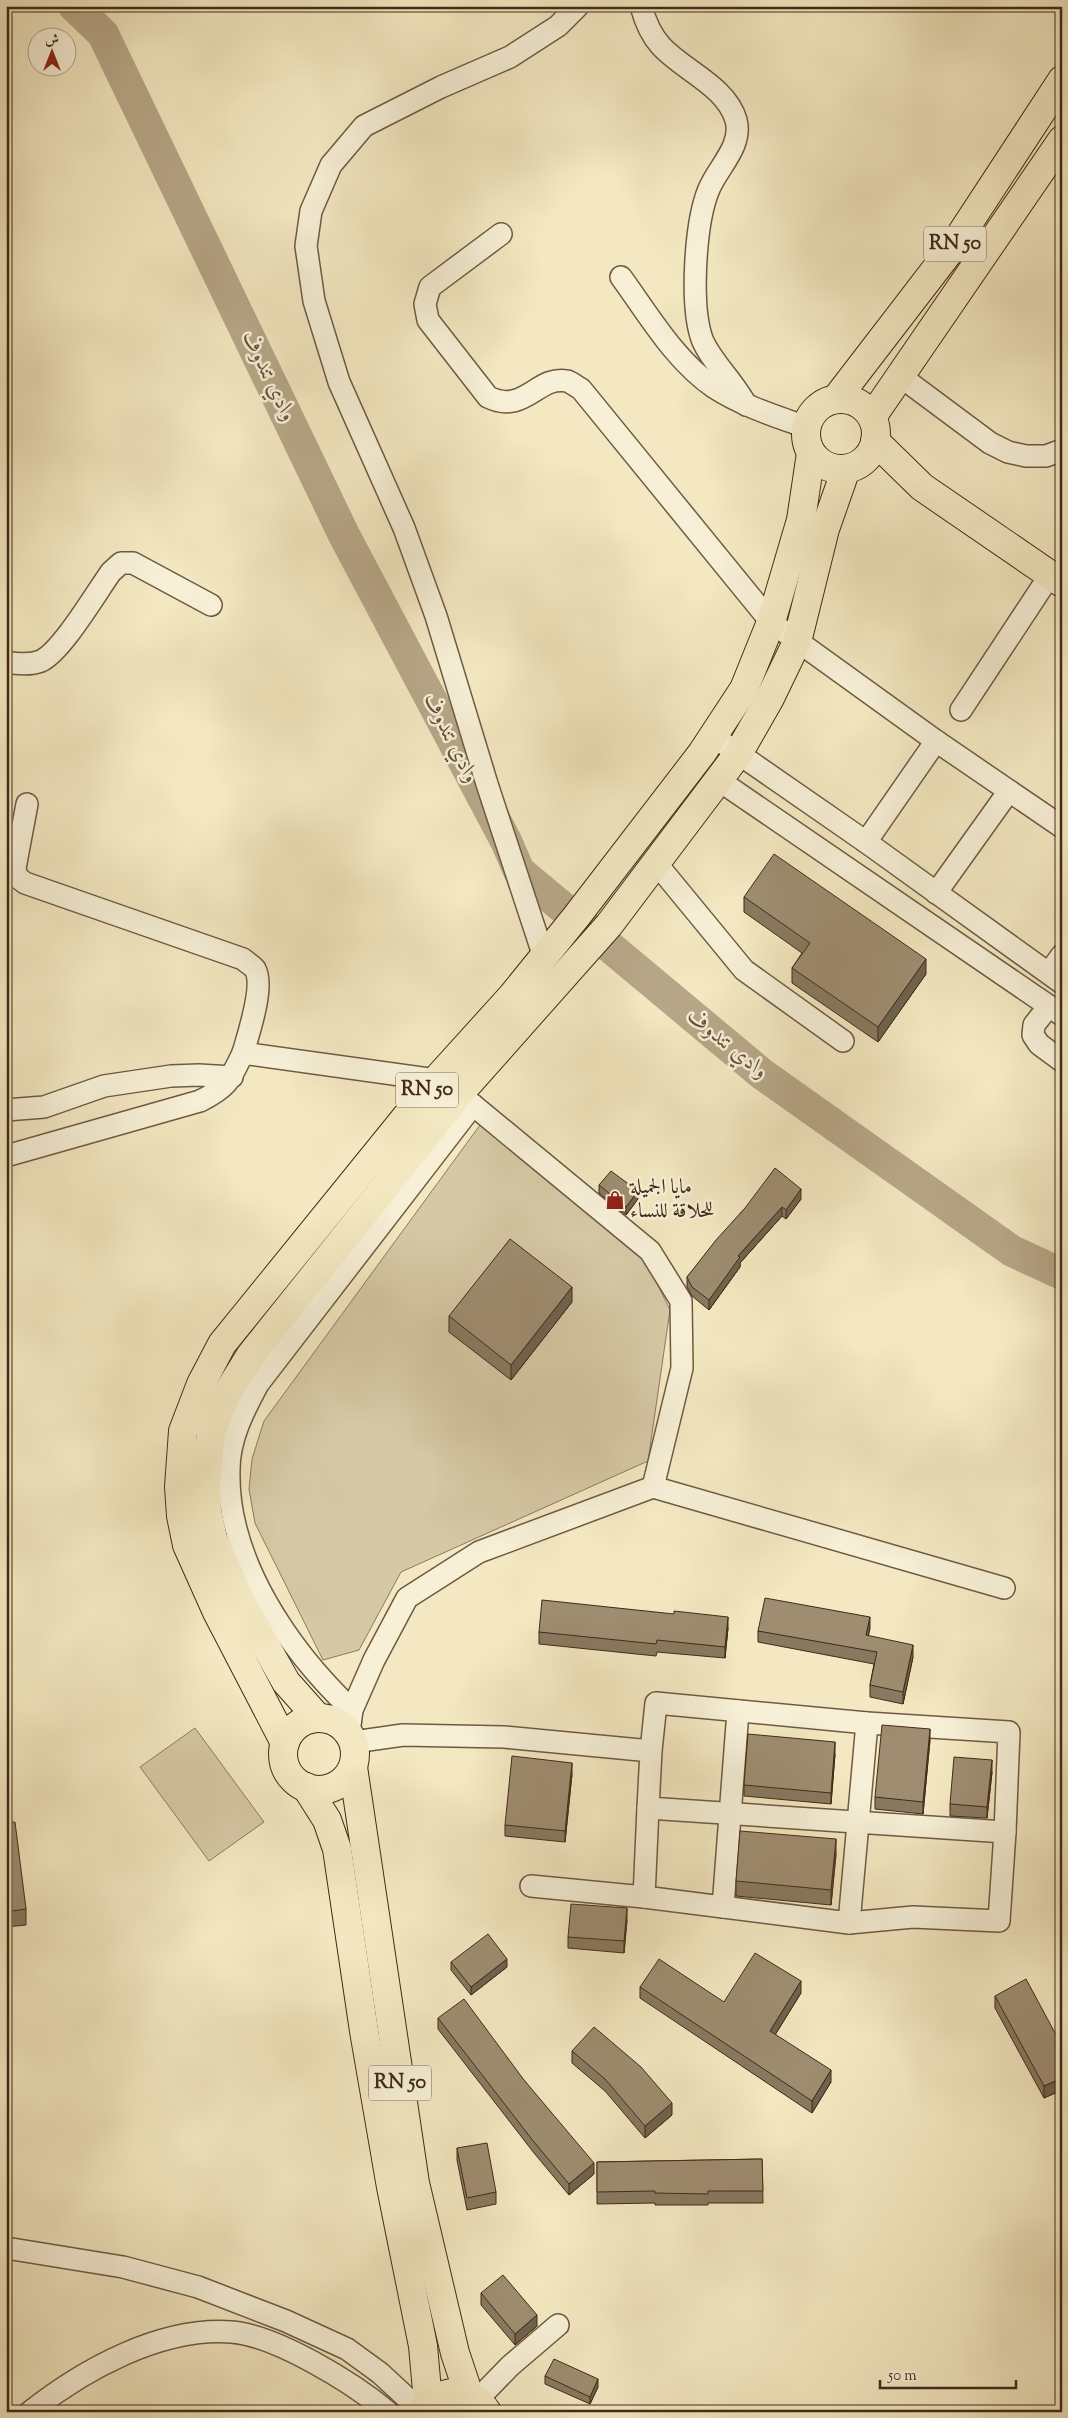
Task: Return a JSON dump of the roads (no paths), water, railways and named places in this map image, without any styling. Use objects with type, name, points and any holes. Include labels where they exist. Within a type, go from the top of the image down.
[{"type":"main road","name":"RN 50","points":[[836,399],[952,248],[1062,80]]},
{"type":"main road","name":"RN 50","points":[[874,429],[900,376],[1062,140]]},
{"type":"main road","points":[[922,488],[874,429],[862,406],[850,400],[836,399],[823,404],[812,414],[806,427],[806,441],[811,453],[820,463],[833,468],[853,466],[922,488],[1056,579]]},
{"type":"main road","points":[[853,466],[870,454],[874,429]]},
{"type":"main road","name":"RN 50","points":[[285,1743],[216,1612],[188,1545],[181,1516],[179,1487],[183,1430],[201,1384],[222,1344],[436,1080],[512,996],[544,957],[605,880],[713,736],[744,689],[771,622],[801,520],[811,453]]},
{"type":"main road","name":"RN 50","points":[[318,1718],[286,1682],[242,1604],[213,1539],[207,1511],[206,1483],[211,1432],[226,1395],[250,1356],[609,925],[720,781],[770,698],[797,642],[825,529],[853,466]]},
{"type":"main road","points":[[318,1718],[330,1719],[340,1725],[352,1738],[348,1776],[339,1784],[318,1790],[306,1787],[293,1778],[285,1764],[285,1743],[298,1725],[318,1718]]},
{"type":"main road","name":"RN 50","points":[[352,1738],[415,2183],[456,2359],[478,2402]]},
{"type":"main road","name":"RN 50","points":[[306,1787],[327,1820],[337,1849],[364,2031],[391,2187],[422,2346],[423,2408]]},
{"type":"main road","points":[[423,2408],[447,2393],[478,2402]]},
{"type":"street","points":[[544,957],[487,784],[436,616],[404,528],[339,382],[314,301],[306,246],[311,211],[330,165],[364,126],[441,87],[510,57],[558,26],[578,6]]},
{"type":"street","points":[[640,6],[647,25],[661,46],[715,90],[731,108],[736,121],[738,136],[709,188],[699,224],[696,317],[703,341],[737,388],[746,405]]},
{"type":"street","points":[[501,234],[430,288],[425,304],[428,320],[488,397],[500,403],[513,402],[551,383],[567,381],[581,389],[771,622],[936,741],[1062,827]]},
{"type":"street","points":[[621,277],[688,365],[713,386],[746,405],[806,427]]},
{"type":"street","points":[[900,376],[990,443],[1008,452],[1026,456],[1046,456],[1062,450]]},
{"type":"street","points":[[6,662],[20,664],[41,660],[58,648],[110,572],[121,563],[133,563],[211,605]]},
{"type":"street","points":[[961,710],[1056,579]]},
{"type":"street","points":[[713,736],[866,842],[1055,978],[1062,955]]},
{"type":"street","points":[[866,842],[936,741]]},
{"type":"street","points":[[720,781],[1055,1010],[1034,1025],[1033,1035],[1040,1044],[1062,1061]]},
{"type":"street","points":[[936,893],[1009,791]]},
{"type":"street","points":[[6,1156],[200,1101],[220,1091],[232,1077],[243,1053],[257,998],[258,983],[255,969],[243,959],[25,883],[17,877],[15,868],[27,804]]},
{"type":"street","points":[[656,863],[744,970],[843,1041]]},
{"type":"street","points":[[243,1053],[436,1080],[466,1099],[650,1250],[681,1301],[682,1368],[653,1487]]},
{"type":"street","points":[[6,1110],[44,1107],[104,1086],[161,1077],[199,1075],[232,1077]]},
{"type":"street","points":[[352,1738],[317,1674],[289,1638],[248,1567],[231,1511],[229,1468],[240,1419],[258,1384],[466,1099]]},
{"type":"street","points":[[352,1738],[374,1660],[407,1598],[479,1552],[653,1487],[1004,1588]]},
{"type":"street","points":[[531,1886],[644,1897],[848,1923],[913,1917],[999,1922],[1009,1732],[867,1723],[656,1703],[651,1751],[644,1897]]},
{"type":"street","points":[[723,1907],[732,1814],[738,1711]]},
{"type":"street","points":[[848,1923],[867,1723]]},
{"type":"street","points":[[352,1738],[403,1735],[504,1737],[651,1751]]},
{"type":"street","points":[[648,1808],[1005,1832]]},
{"type":"street","points":[[6,2248],[123,2267],[198,2287],[286,2321],[355,2355],[423,2408]]},
{"type":"street","points":[[478,2402],[510,2366],[558,2325]]},
{"type":"street","points":[[30,2412],[57,2391],[104,2363],[156,2342],[203,2333],[231,2332],[258,2337],[288,2350],[352,2384],[388,2412]]},
{"type":"waterway","name":"وادي تندوف","points":[[74,6],[103,34],[344,535],[506,841],[519,871],[762,1074],[1012,1251],[1062,1274]]},
{"type":"place","name":"مايا الجميلة للحلاقة للنساء","points":[[615,1200]]}]
